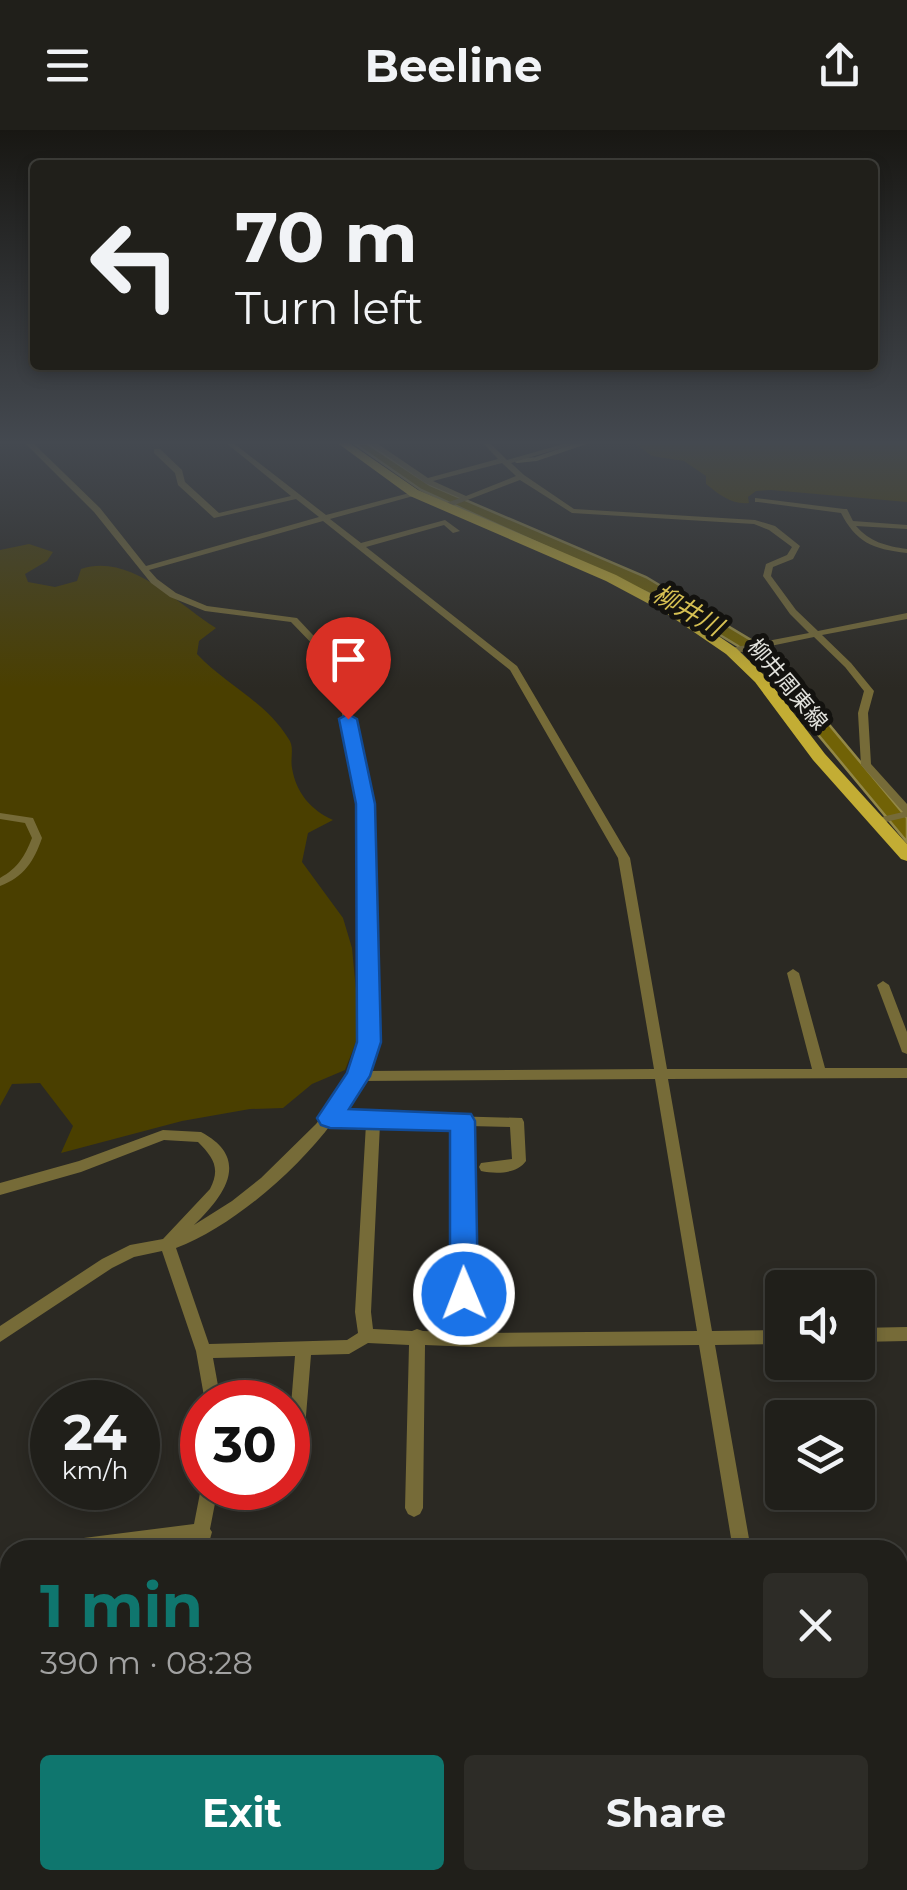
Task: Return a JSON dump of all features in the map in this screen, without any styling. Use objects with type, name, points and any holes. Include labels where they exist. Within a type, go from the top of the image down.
[{"type":"main road","name":"柳井周東線","points":[[488,524],[611,578],[734,650],[819,757],[907,855]]},
{"type":"street","points":[[0,1335],[124,1254],[167,1244],[195,1232],[274,1175],[330,1118],[358,1076],[369,1042],[366,804],[336,671],[294,620],[205,608],[154,582],[147,568],[107,524]]},
{"type":"street","points":[[147,568],[302,524]]},
{"type":"street","points":[[332,524],[521,676],[628,871],[740,1540]]},
{"type":"street","points":[[361,546],[438,524]]},
{"type":"street","points":[[448,524],[456,531]]},
{"type":"street","points":[[758,524],[772,528],[792,542],[796,550],[769,566],[767,576],[868,691],[862,712],[866,766],[907,812],[880,821]]},
{"type":"street","points":[[849,524],[874,547],[907,550]]},
{"type":"street","points":[[870,524],[907,526]]},
{"type":"street","points":[[734,650],[902,617],[907,629]]},
{"type":"street","points":[[0,816],[29,820],[37,838],[28,864],[14,877],[0,882]]},
{"type":"street","points":[[793,973],[820,1073]]},
{"type":"street","points":[[884,985],[907,1049]]},
{"type":"street","points":[[358,1076],[907,1072]]},
{"type":"street","points":[[330,1118],[517,1122],[519,1161],[514,1165],[486,1167]]},
{"type":"street","points":[[366,1336],[363,1312],[372,1120]]},
{"type":"street","points":[[460,1337],[464,1328],[462,1121]]},
{"type":"street","points":[[0,1189],[81,1166],[163,1135],[201,1137],[221,1158],[222,1178],[213,1198],[167,1244]]},
{"type":"street","points":[[167,1244],[204,1351],[209,1380]]},
{"type":"street","points":[[875,1335],[907,1334]]},
{"type":"street","points":[[204,1351],[348,1347],[366,1336],[765,1336]]},
{"type":"street","points":[[414,1508],[417,1336]]},
{"type":"street","points":[[301,1380],[304,1348]]},
{"type":"street","points":[[200,1540],[205,1510]]},
{"type":"shaded area","points":[[29,544],[53,552],[47,561],[25,574],[28,582],[55,587],[77,581],[81,569],[117,568],[152,583],[216,628],[199,641],[197,654],[279,725],[291,745],[292,768],[301,793],[311,806],[333,820],[308,833],[302,862],[343,918],[352,948],[360,1032],[345,1070],[312,1084],[283,1108],[250,1109],[182,1121],[61,1153],[73,1126],[40,1083],[12,1084],[0,1106],[0,550]]},
{"type":"water","name":"柳井川","points":[[496,524],[522,524],[646,577],[766,649],[907,818],[907,842],[762,667],[738,646],[659,598]]},
{"type":"route","points":[[348,719],[366,804],[369,1042],[358,1076],[330,1118],[462,1121],[464,1294]]}]
